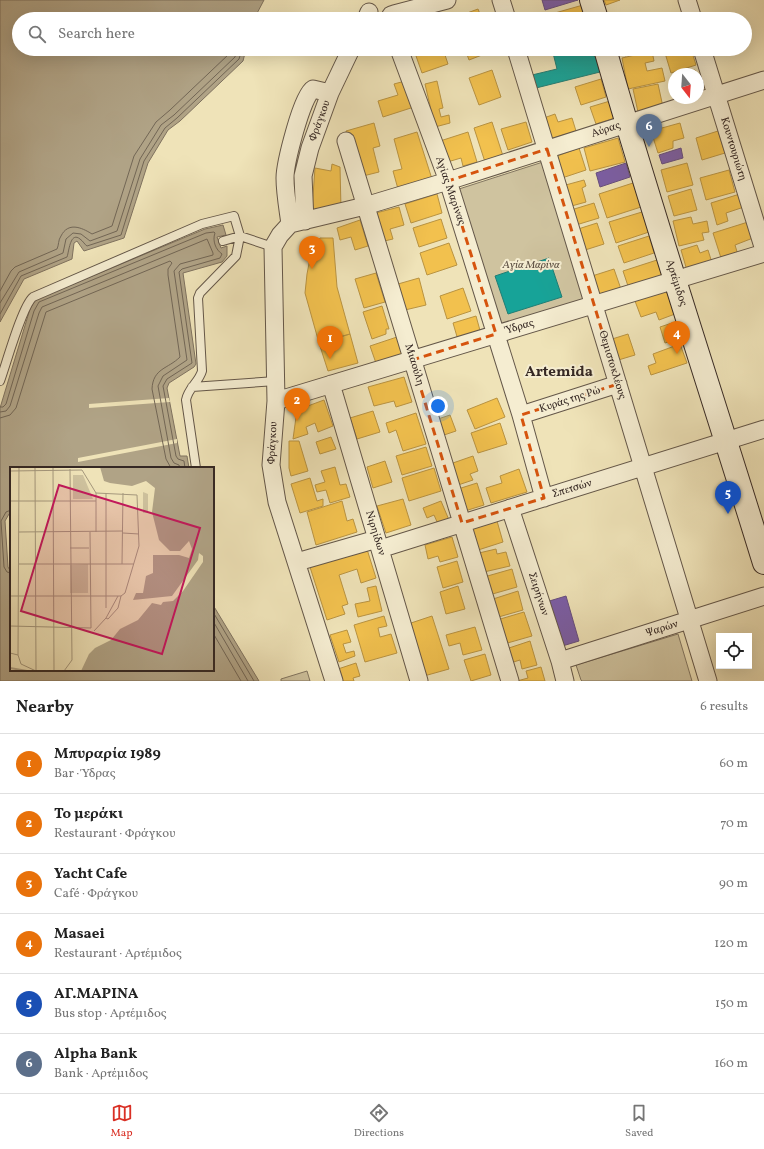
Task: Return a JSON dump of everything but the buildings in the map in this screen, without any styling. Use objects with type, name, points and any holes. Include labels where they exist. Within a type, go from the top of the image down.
[{"type":"main road","points":[[591,0],[595,12]]},
{"type":"main road","name":"Αρτέμιδος","points":[[607,56],[626,124],[674,280],[764,563]]},
{"type":"street","points":[[402,12],[447,0]]},
{"type":"street","points":[[501,0],[505,12]]},
{"type":"street","points":[[687,0],[690,12]]},
{"type":"street","name":"Φράγκου","points":[[297,223],[303,176],[310,148],[330,93],[348,56]]},
{"type":"street","name":"Αγίας Μαρίνας","points":[[402,56],[448,181],[521,416],[544,498]]},
{"type":"street","name":"Θεμιστοκλέους","points":[[518,56],[708,681]]},
{"type":"street","name":"Κουντουριώτη","points":[[704,56],[764,251]]},
{"type":"street","name":"Αύρας","points":[[297,223],[365,206],[448,181],[764,80]]},
{"type":"street","name":"Μιαούλη","points":[[346,141],[510,681]]},
{"type":"street","points":[[273,247],[280,235],[297,223]]},
{"type":"street","name":"Φράγκου","points":[[273,247],[276,401],[271,465],[277,502],[334,681]]},
{"type":"street","name":"Ύδρας","points":[[276,401],[674,280],[764,251]]},
{"type":"street","name":"Νιρηίδων","points":[[331,384],[419,681]]},
{"type":"street","name":"Κυράς της Ρώ","points":[[521,416],[618,384]]},
{"type":"street","name":"Σπετσών","points":[[297,562],[462,523],[764,429]]},
{"type":"street","name":"Σειρήνων","points":[[510,508],[560,661],[565,681]]},
{"type":"street","name":"Ψαρών","points":[[560,661],[764,596]]},
{"type":"lane","points":[[0,381],[20,323],[28,303],[33,297],[202,224],[234,216],[240,236],[235,258],[198,297],[202,371],[200,377],[192,387],[186,402],[196,467]]},
{"type":"lane","points":[[223,241],[240,236],[273,247]]},
{"type":"lane","points":[[192,387],[276,381]]},
{"type":"highlighted area","points":[[547,149],[618,384],[521,415],[544,498],[462,523],[412,360],[496,334],[448,181]]},
{"type":"green space","name":"Αγία Μαρίνα","points":[[546,161],[591,304],[503,331],[459,189]]},
{"type":"green space","points":[[678,634],[692,681],[581,680],[576,665]]},
{"type":"green space","points":[[307,671],[310,681],[281,681],[281,679]]},
{"type":"water","points":[[0,0],[264,0],[258,12],[12,12],[12,56],[244,56],[243,61],[180,121],[168,130],[148,163],[124,238],[84,251],[77,241],[74,243],[72,259],[24,279],[0,322]]},
{"type":"water","points":[[223,225],[226,235],[217,237],[221,248],[227,246],[227,256],[222,262],[183,273],[196,364],[194,367],[169,383],[167,388],[180,456],[187,456],[189,467],[10,467],[10,514],[5,521],[8,567],[10,570],[10,671],[214,671],[214,607],[259,681],[0,681],[0,408],[30,309],[37,299],[205,229]]},
{"type":"pier","points":[[169,398],[170,402],[89,408],[89,404]]},
{"type":"pier","points":[[177,439],[177,443],[78,462],[78,458]]},
{"type":"place","name":"Alpha Bank","points":[[649,147]]},
{"type":"place","name":"Yacht Cafe","points":[[312,269]]},
{"type":"place","name":"Masaei","points":[[677,354]]},
{"type":"place","name":"Μπυραρία 1989","points":[[330,359]]},
{"type":"place","name":"Το μεράκι","points":[[297,421]]},
{"type":"place","name":"ΑΓ.ΜΑΡΙΝΑ","points":[[728,514]]},
{"type":"district","name":"Artemida","points":[[559,372]]}]
